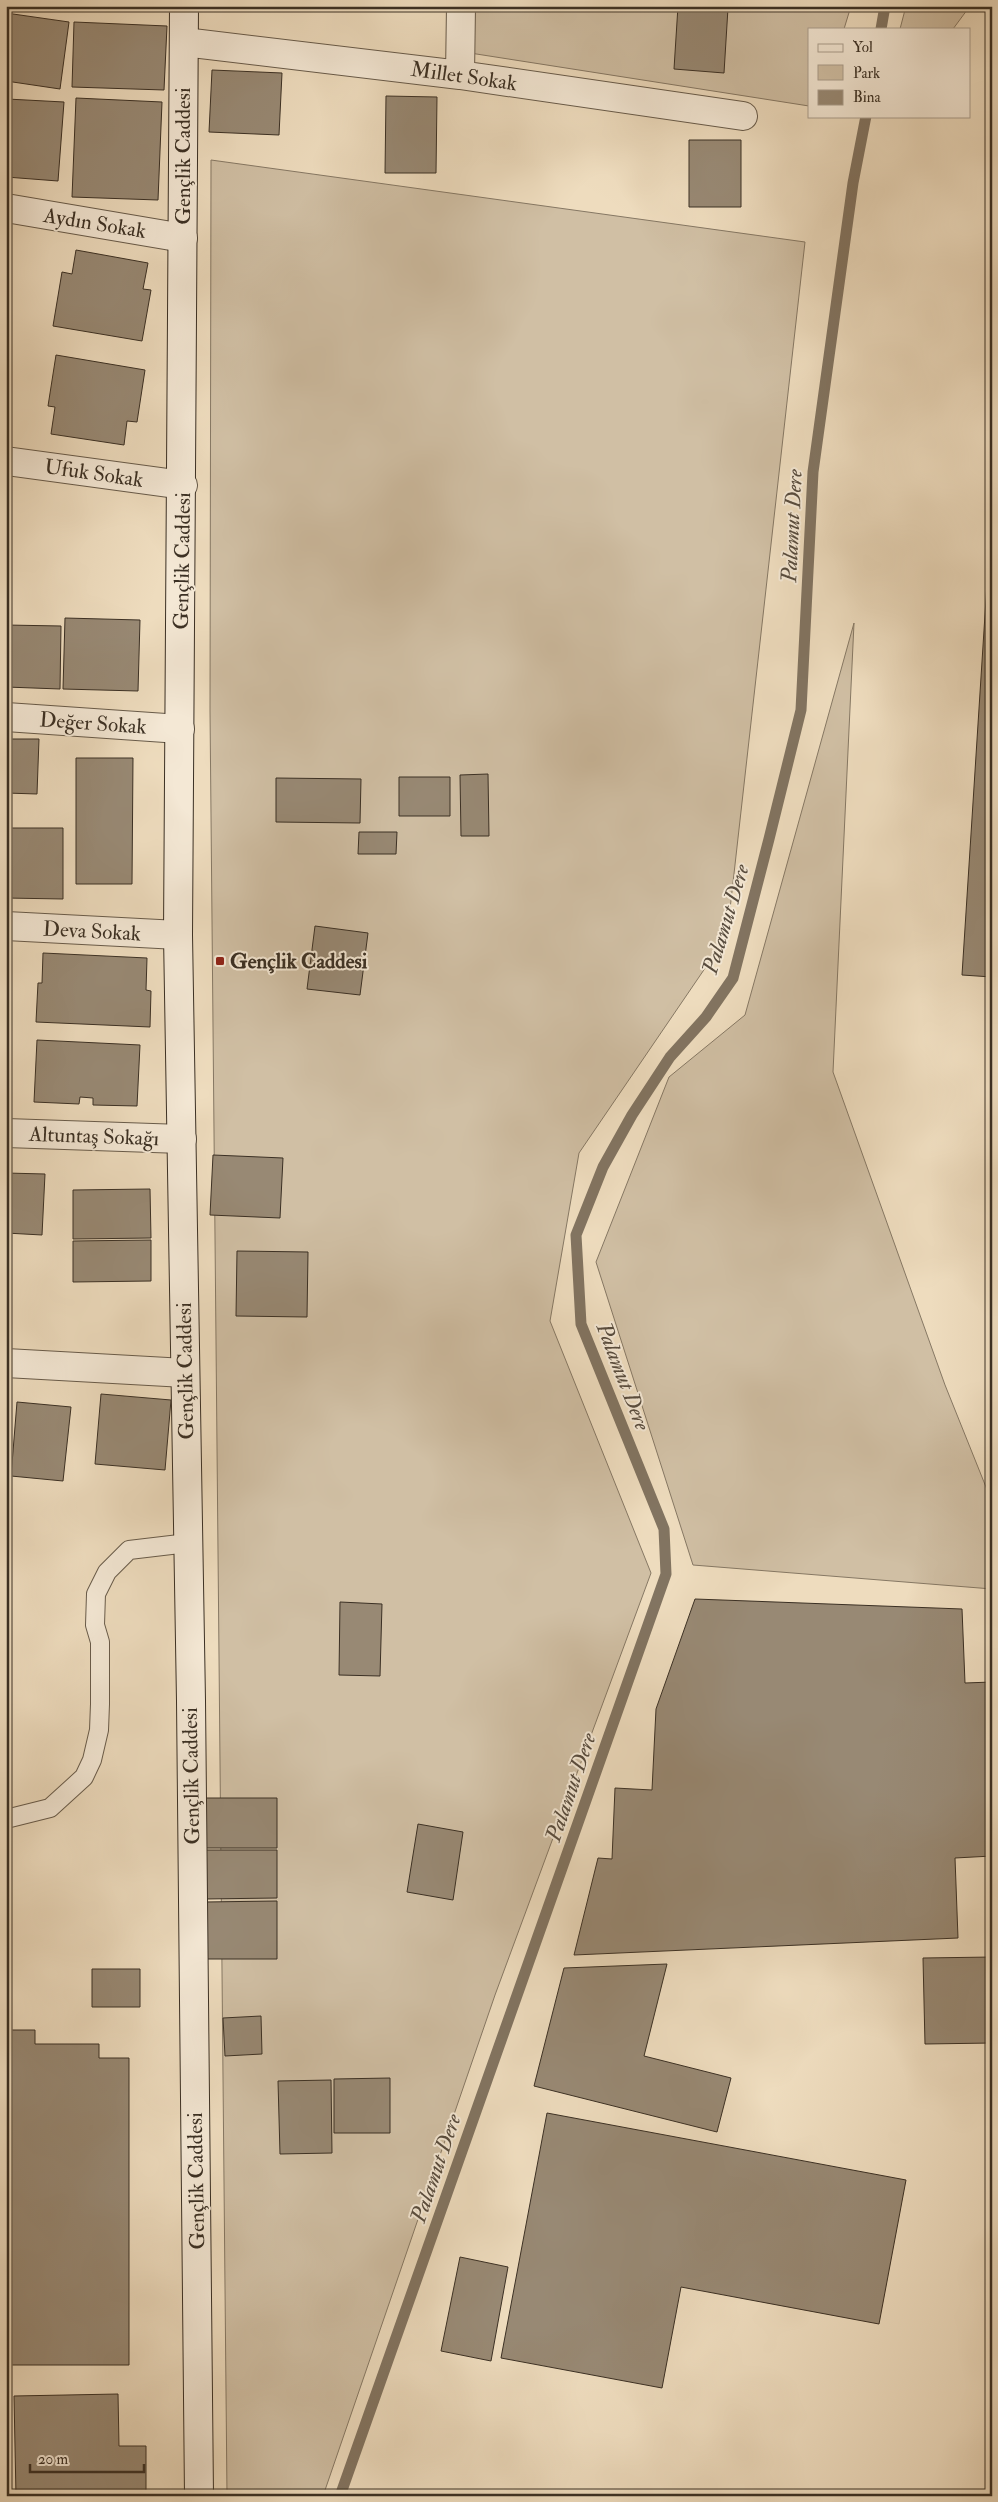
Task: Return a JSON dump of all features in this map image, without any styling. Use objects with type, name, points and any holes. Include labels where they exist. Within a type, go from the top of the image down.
[{"type":"main road","name":"Gençlik Caddesi","points":[[184,6],[183,485],[178,935],[188,1543],[199,2496]]},
{"type":"main road","points":[[460,75],[461,6]]},
{"type":"main road","name":"Millet Sokak","points":[[184,42],[460,75],[743,116]]},
{"type":"main road","name":"Aydın Sokak","points":[[6,208],[183,238]]},
{"type":"main road","name":"Ufuk Sokak","points":[[6,461],[183,485]]},
{"type":"main road","name":"Değer Sokak","points":[[6,717],[180,729]]},
{"type":"main road","name":"Deva Sokak","points":[[6,926],[178,935]]},
{"type":"main road","name":"Altuntaş Sokağı","points":[[6,1133],[182,1139]]},
{"type":"main road","points":[[6,1363],[185,1373]]},
{"type":"lane","points":[[6,1819],[50,1808],[84,1778],[92,1760],[99,1730],[100,1704],[100,1642],[96,1625],[96,1594],[107,1572],[130,1550],[188,1543]]},
{"type":"green space","points":[[471,6],[851,6],[844,28],[808,28],[808,106],[470,53]]},
{"type":"green space","points":[[906,6],[970,6],[954,28],[900,28]]},
{"type":"green space","points":[[211,160],[805,242],[727,936],[579,1153],[550,1321],[651,1573],[495,1995],[323,2496],[227,2496],[210,710]]},
{"type":"green space","points":[[854,623],[833,1072],[945,1385],[992,1502],[992,1589],[693,1565],[596,1262],[669,1077],[745,1015]]},
{"type":"building","points":[[678,6],[728,8],[724,73],[674,69]]},
{"type":"building","points":[[6,13],[69,22],[60,89],[6,81]]},
{"type":"building","points":[[74,22],[167,26],[164,90],[72,87]]},
{"type":"building","points":[[212,70],[282,73],[279,135],[209,132]]},
{"type":"building","points":[[386,96],[437,97],[436,173],[385,173]]},
{"type":"building","points":[[76,98],[162,102],[158,200],[72,197]]},
{"type":"building","points":[[7,99],[64,102],[58,181],[6,177]]},
{"type":"building","points":[[689,140],[741,140],[741,207],[689,207]]},
{"type":"building","points":[[76,250],[148,263],[143,289],[151,290],[142,341],[53,326],[62,272],[72,274]]},
{"type":"building","points":[[56,355],[145,370],[137,422],[127,421],[124,445],[51,434],[55,407],[48,406]]},
{"type":"building","points":[[992,505],[992,977],[962,975]]},
{"type":"building","points":[[65,618],[140,620],[138,691],[63,689]]},
{"type":"building","points":[[6,625],[61,626],[60,689],[6,687]]},
{"type":"building","points":[[6,739],[39,739],[37,794],[6,793]]},
{"type":"building","points":[[76,758],[133,758],[132,884],[76,884]]},
{"type":"building","points":[[488,774],[489,836],[461,836],[460,775]]},
{"type":"building","points":[[399,777],[450,777],[450,816],[399,816]]},
{"type":"building","points":[[276,778],[361,779],[360,823],[276,822]]},
{"type":"building","points":[[6,828],[63,828],[63,899],[6,898]]},
{"type":"building","points":[[359,832],[397,832],[396,854],[358,854]]},
{"type":"building","points":[[315,926],[368,933],[360,995],[307,989]]},
{"type":"building","points":[[43,953],[147,958],[146,990],[151,991],[150,1027],[36,1022],[38,983],[42,983]]},
{"type":"building","points":[[37,1040],[140,1045],[137,1106],[93,1105],[93,1098],[80,1097],[79,1104],[34,1102]]},
{"type":"building","points":[[213,1155],[283,1158],[280,1218],[210,1215]]},
{"type":"building","points":[[6,1173],[45,1174],[42,1235],[6,1233]]},
{"type":"building","points":[[150,1189],[151,1238],[73,1239],[73,1190]]},
{"type":"building","points":[[151,1240],[151,1281],[73,1282],[73,1241]]},
{"type":"building","points":[[237,1251],[308,1252],[307,1317],[236,1316]]},
{"type":"building","points":[[101,1394],[171,1400],[165,1470],[95,1464]]},
{"type":"building","points":[[17,1402],[71,1407],[63,1481],[11,1476]]},
{"type":"building","points":[[6,1531],[9,1699],[6,1699]]},
{"type":"building","points":[[695,1599],[962,1609],[965,1683],[992,1682],[992,1856],[955,1858],[958,1938],[574,1955],[598,1858],[612,1859],[615,1788],[652,1790],[656,1709]]},
{"type":"building","points":[[340,1602],[382,1604],[380,1676],[339,1675]]},
{"type":"building","points":[[205,1798],[277,1798],[277,1848],[205,1848]]},
{"type":"building","points":[[418,1824],[463,1832],[453,1900],[407,1892]]},
{"type":"building","points":[[205,1850],[277,1850],[277,1898],[205,1899]]},
{"type":"building","points":[[277,1901],[277,1959],[205,1959],[205,1902]]},
{"type":"building","points":[[992,1957],[992,2043],[925,2044],[923,1958]]},
{"type":"building","points":[[667,1964],[644,2056],[731,2078],[717,2132],[534,2086],[564,1968]]},
{"type":"building","points":[[92,1969],[140,1969],[140,2007],[92,2007]]},
{"type":"building","points":[[261,2016],[262,2054],[225,2056],[223,2018]]},
{"type":"building","points":[[6,2030],[35,2030],[35,2044],[99,2044],[99,2058],[129,2058],[129,2365],[6,2365]]},
{"type":"building","points":[[390,2078],[390,2133],[334,2133],[334,2079]]},
{"type":"building","points":[[331,2080],[332,2153],[280,2154],[278,2081]]},
{"type":"building","points":[[547,2113],[906,2180],[879,2324],[681,2287],[662,2388],[501,2358]]},
{"type":"building","points":[[460,2257],[508,2267],[491,2361],[441,2351]]},
{"type":"building","points":[[118,2394],[119,2446],[146,2446],[146,2496],[16,2496],[14,2396]]},
{"type":"waterway","name":"Palamut Dere","points":[[881,28],[885,6]]},
{"type":"waterway","name":"Palamut Dere","points":[[340,2496],[666,1574],[664,1529],[581,1324],[576,1235],[603,1167],[632,1115],[670,1057],[706,1017],[733,978],[801,710],[813,472],[853,183],[866,118]]},
{"type":"place","name":"Gençlik Caddesi","points":[[220,961]]}]
